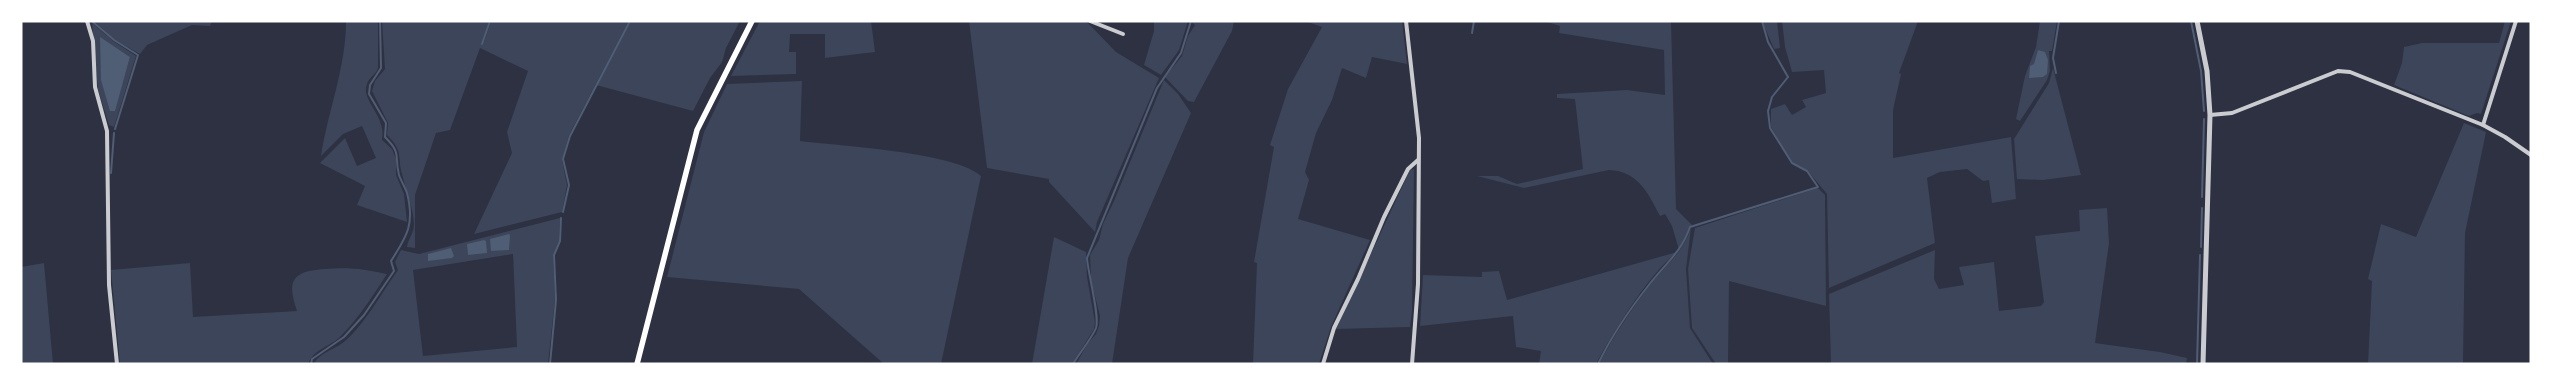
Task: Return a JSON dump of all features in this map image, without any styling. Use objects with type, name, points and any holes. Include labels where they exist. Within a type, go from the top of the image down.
[{"type":"main road","points":[[638,364],[697,130],[752,21]]},
{"type":"street","points":[[87,21],[92,41],[95,87],[107,131],[109,285],[117,364]]},
{"type":"street","points":[[1090,21],[1124,34]]},
{"type":"street","points":[[1406,21],[1419,138],[1418,284],[1412,364]]},
{"type":"street","points":[[2198,21],[2208,71],[2210,114],[2203,364]]},
{"type":"street","points":[[2483,125],[2516,21]]},
{"type":"street","points":[[2210,114],[2232,113],[2338,71],[2358,74],[2483,125],[2505,136],[2531,156]]},
{"type":"street","points":[[1323,364],[1334,328],[1358,279],[1384,217],[1408,169],[1418,160]]},
{"type":"shaded area","points":[[94,21],[212,21],[210,26],[192,25],[147,45],[140,54],[115,40]]},
{"type":"shaded area","points":[[346,21],[378,21],[378,68],[368,82],[366,90],[367,96],[381,123],[383,131],[382,140],[392,149],[396,159],[396,175],[404,194],[407,222],[357,205],[365,186],[320,163],[345,138],[357,166],[376,158],[362,126],[343,134],[321,156],[340,72]]},
{"type":"shaded area","points":[[382,21],[489,21],[483,45],[491,21],[629,21],[569,135],[562,160],[567,185],[562,212],[474,234],[512,153],[507,132],[528,71],[480,48],[450,130],[436,133],[415,195],[415,248],[407,247],[414,227],[412,211],[398,150],[387,135],[388,123],[372,91],[375,81],[385,69]]},
{"type":"shaded area","points":[[631,21],[740,21],[726,48],[722,62],[710,78],[693,111],[596,85]]},
{"type":"shaded area","points":[[760,21],[871,21],[875,52],[825,58],[825,34],[790,34],[789,52],[796,52],[796,74],[731,76]]},
{"type":"shaded area","points":[[969,21],[1083,21],[1088,23],[1116,52],[1159,78],[1097,222],[1095,232],[1049,182],[1049,179],[987,168]]},
{"type":"shaded area","points":[[1154,21],[1188,21],[1179,50],[1161,75],[1144,65],[1154,31]]},
{"type":"shaded area","points":[[1190,21],[1234,21],[1232,31],[1194,102],[1188,101],[1165,77],[1182,56],[1188,36],[1195,25]]},
{"type":"shaded area","points":[[1305,21],[1402,21],[1407,64],[1372,57],[1366,78],[1342,68],[1332,100],[1316,133],[1305,172],[1309,180],[1298,219],[1370,240],[1331,327],[1319,364],[1253,364],[1257,263],[1254,262],[1274,147],[1270,145],[1288,89],[1322,27]]},
{"type":"shaded area","points":[[1544,21],[1671,21],[1676,209],[1692,225],[1679,250],[1672,226],[1665,214],[1660,216],[1641,185],[1628,174],[1609,170],[1524,188],[1477,176],[1498,176],[1517,184],[1583,169],[1575,99],[1557,98],[1557,94],[1627,90],[1665,95],[1664,50],[1559,33],[1560,26]]},
{"type":"shaded area","points":[[1762,21],[1777,21],[1780,48],[1774,49]]},
{"type":"shaded area","points":[[1782,21],[1918,21],[1899,73],[1901,74],[1893,110],[1893,158],[2011,137],[2016,199],[1992,203],[1989,180],[1983,181],[1967,169],[1940,172],[1927,178],[1935,243],[1829,288],[1827,194],[1807,170],[1793,163],[1771,127],[1771,109],[1785,104],[1792,115],[1806,107],[1802,100],[1826,93],[1824,70],[1792,72],[1785,47]]},
{"type":"shaded area","points":[[2040,21],[2057,21],[2052,51],[2049,51],[2050,71],[2047,80],[2020,121],[2016,119],[2025,76],[2036,47]]},
{"type":"shaded area","points":[[2505,21],[2511,21],[2481,114],[2477,113],[2469,116],[2394,85],[2402,63],[2404,47],[2422,43],[2499,43]]},
{"type":"shaded area","points":[[92,23],[113,41],[136,56],[114,127],[109,125],[98,90]],"holes":[[[100,38],[130,57],[120,92]]]},
{"type":"shaded area","points":[[100,37],[130,57],[115,111],[110,111],[101,80]]},
{"type":"shaded area","points":[[2038,50],[2045,52],[2048,60],[2047,74],[2043,77],[2029,78],[2030,66],[2034,64]]},
{"type":"shaded area","points":[[2053,68],[2081,175],[2043,180],[2017,179],[2014,139],[2049,83]]},
{"type":"shaded area","points":[[1164,80],[1178,94],[1191,113],[1128,258],[1112,364],[1076,364],[1088,343],[1096,334],[1099,326],[1100,316],[1091,280],[1090,255],[1099,240],[1103,224]]},
{"type":"shaded area","points":[[802,81],[800,141],[896,151],[923,156],[947,161],[967,168],[981,176],[941,364],[884,364],[799,289],[667,277],[704,132],[727,84]]},
{"type":"shaded area","points":[[2464,123],[2486,132],[2465,233],[2463,364],[2368,364],[2372,281],[2368,279],[2381,224],[2416,237]]},
{"type":"shaded area","points":[[1414,169],[1412,311],[1410,327],[1336,329],[1410,170]]},
{"type":"shaded area","points":[[1818,188],[1825,195],[1826,306],[1729,281],[1728,364],[1716,364],[1692,328],[1688,269],[1695,228]]},
{"type":"shaded area","points":[[2107,208],[2109,243],[2095,343],[2160,352],[2187,358],[2186,364],[1831,364],[1829,294],[1935,250],[1934,279],[1939,289],[1964,285],[1959,267],[1994,262],[1999,311],[2041,306],[2044,302],[2035,236],[2080,231],[2079,210]]},
{"type":"shaded area","points":[[560,218],[559,241],[553,255],[555,299],[548,364],[314,364],[323,354],[345,341],[366,317],[398,270],[395,262],[401,250],[419,254]],"holes":[[[513,254],[517,347],[423,356],[413,270]]]},
{"type":"shaded area","points":[[1691,228],[1686,269],[1690,328],[1713,364],[1599,364],[1629,314],[1649,286],[1678,252],[1688,237]]},
{"type":"shaded area","points":[[509,234],[509,250],[491,251],[490,239]]},
{"type":"shaded area","points":[[1054,237],[1086,252],[1087,277],[1095,322],[1094,329],[1072,364],[1032,364]]},
{"type":"shaded area","points":[[486,241],[487,253],[468,255],[467,244]]},
{"type":"shaded area","points":[[451,248],[454,256],[452,258],[428,261],[428,254]]},
{"type":"shaded area","points":[[1677,252],[1655,274],[1644,289],[1622,320],[1596,364],[1539,364],[1541,351],[1516,347],[1513,316],[1420,326],[1423,275],[1482,277],[1482,272],[1499,271],[1507,300]]},
{"type":"shaded area","points":[[44,263],[53,364],[21,364],[21,267]]},
{"type":"shaded area","points":[[190,263],[193,317],[297,311],[292,292],[295,279],[299,275],[314,270],[349,268],[387,274],[347,330],[314,355],[308,364],[120,364],[111,270]]},
{"type":"waterway","points":[[311,364],[312,359],[344,337],[364,315],[394,271],[391,261],[405,237],[410,222],[407,193],[399,175],[396,151],[385,137],[386,123],[369,94],[370,85],[381,68],[380,21]]},
{"type":"waterway","points":[[482,44],[490,21]]},
{"type":"waterway","points":[[563,212],[569,185],[563,159],[570,136],[630,21]]},
{"type":"waterway","points":[[1073,364],[1096,328],[1097,322],[1087,258],[1157,88],[1181,53],[1191,21]]},
{"type":"waterway","points":[[1472,33],[1474,21]]},
{"type":"waterway","points":[[1598,364],[1628,314],[1682,244],[1690,227],[1818,187],[1807,171],[1792,163],[1770,128],[1768,111],[1772,97],[1788,77],[1768,42],[1762,21]]},
{"type":"waterway","points":[[2056,73],[2053,58],[2059,21]]},
{"type":"waterway","points":[[2191,21],[2201,71],[2204,111]]},
{"type":"waterway","points":[[93,22],[114,40],[138,55],[115,129]]},
{"type":"waterway","points":[[2202,197],[2204,119]]},
{"type":"waterway","points":[[111,173],[114,133]]},
{"type":"waterway","points":[[2201,247],[2202,208]]},
{"type":"waterway","points":[[550,364],[556,300],[554,255],[560,241],[561,218]]},
{"type":"waterway","points":[[2197,364],[2200,255]]}]
